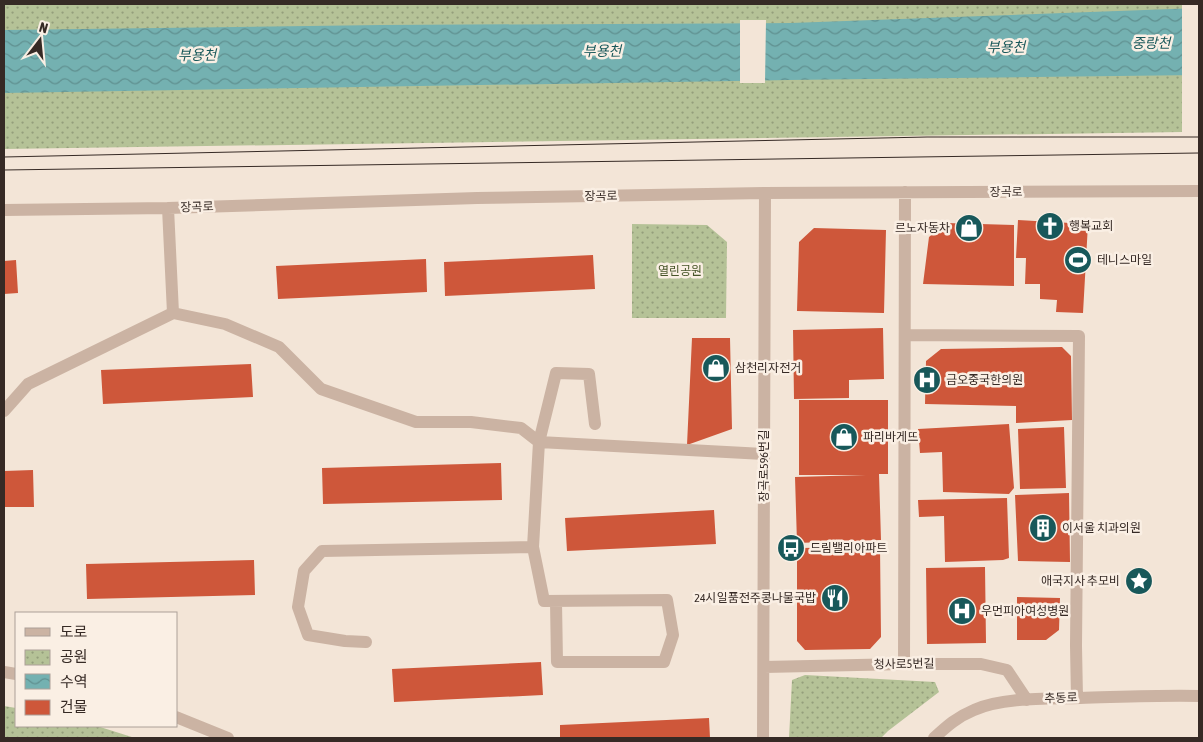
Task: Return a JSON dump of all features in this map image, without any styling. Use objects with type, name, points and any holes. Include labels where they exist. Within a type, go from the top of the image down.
[{"type":"street","name":"장곡로","points":[[4,210],[168,208],[487,198],[765,193],[1199,191]]},
{"type":"street","points":[[904,664],[905,192]]},
{"type":"street","name":"장곡로596번길","points":[[764,738],[765,193]]},
{"type":"street","points":[[168,208],[173,313]]},
{"type":"street","points":[[4,411],[28,384],[173,313],[225,324],[280,347],[322,389],[416,422],[472,422],[522,428],[539,442],[764,454]]},
{"type":"street","points":[[905,335],[1079,336],[1076,698]]},
{"type":"street","points":[[556,602],[557,662],[664,662],[673,635],[667,600],[544,602],[533,548],[539,442],[556,373],[589,374],[596,424]]},
{"type":"street","points":[[366,642],[345,641],[308,635],[298,607],[304,571],[322,551],[533,548]]},
{"type":"street","name":"청사로5번길","points":[[764,667],[981,664],[1007,670],[1028,700]]},
{"type":"street","name":"추동로","points":[[934,738],[954,720],[976,709],[1005,702],[1076,698],[1199,696]]},
{"type":"street","points":[[178,719],[228,738]]},
{"type":"green space","points":[[4,4],[1182,4],[1182,132],[4,149]]},
{"type":"green space","name":"열린공원","points":[[632,224],[707,225],[727,242],[726,318],[632,318]]},
{"type":"green space","points":[[805,675],[935,682],[939,692],[881,738],[789,738],[792,680]]},
{"type":"green space","points":[[4,706],[15,708],[15,727],[100,727],[135,738],[4,738]]},
{"type":"water","name":"중랑천","points":[[1199,8],[1199,75],[4,93],[4,30],[381,25],[791,23]]},
{"type":"pier","points":[[1199,6],[1199,77],[1182,77],[1182,7]]},
{"type":"pier","points":[[740,20],[766,20],[765,83],[740,83]]},
{"type":"building","points":[[1018,220],[1088,224],[1083,313],[1056,312],[1057,300],[1040,299],[1040,284],[1025,284],[1026,258],[1016,258]]},
{"type":"building","points":[[946,223],[1014,225],[1014,286],[923,284],[929,237]]},
{"type":"building","points":[[814,228],[886,230],[884,313],[797,311],[799,242]]},
{"type":"building","points":[[593,255],[595,289],[445,296],[444,262]]},
{"type":"building","points":[[426,259],[427,292],[278,299],[276,266]]},
{"type":"building","points":[[16,260],[18,293],[4,294],[4,261]]},
{"type":"building","points":[[883,328],[884,379],[849,380],[849,398],[794,399],[793,330]]},
{"type":"building","points":[[692,338],[730,338],[732,429],[687,445]]},
{"type":"building","points":[[1062,347],[1071,356],[1072,420],[1016,423],[1016,406],[925,404],[926,361],[941,349]]},
{"type":"building","points":[[251,364],[253,397],[103,404],[101,370]]},
{"type":"building","points":[[799,400],[888,400],[888,474],[879,474],[881,540],[797,543],[795,477],[866,475],[799,475]]},
{"type":"building","points":[[1009,424],[1014,488],[1009,494],[943,492],[942,452],[920,453],[918,429]]},
{"type":"building","points":[[1064,427],[1066,488],[1020,489],[1018,429]]},
{"type":"building","points":[[501,463],[502,500],[323,504],[322,468]]},
{"type":"building","points":[[33,470],[34,507],[4,507],[4,471]]},
{"type":"building","name":"이서울 치과의원","points":[[1069,493],[1070,562],[1018,561],[1015,495]]},
{"type":"building","points":[[1007,498],[1009,558],[1003,560],[945,562],[944,516],[919,517],[918,500]]},
{"type":"building","points":[[714,510],[716,544],[567,551],[565,518]]},
{"type":"building","points":[[880,547],[881,637],[870,649],[805,650],[797,641],[797,548]]},
{"type":"building","points":[[254,560],[255,595],[87,599],[86,564]]},
{"type":"building","points":[[985,567],[986,643],[927,644],[926,568]]},
{"type":"building","points":[[1017,597],[1060,598],[1059,630],[1046,640],[1017,640]]},
{"type":"building","points":[[541,662],[543,695],[394,702],[392,669]]},
{"type":"building","points":[[709,718],[710,738],[560,738],[560,725]]},
{"type":"tram line","points":[[4,157],[927,137],[1199,137]]},
{"type":"tram line","points":[[4,170],[1199,153]]},
{"type":"place","name":"행복교회","points":[[1050,226]]},
{"type":"place","name":"르노자동차","points":[[969,228]]},
{"type":"place","name":"테니스마일","points":[[1078,260]]},
{"type":"place","name":"삼천리자전거","points":[[716,368]]},
{"type":"place","name":"금오중국한의원","points":[[927,380]]},
{"type":"place","name":"파리바게뜨","points":[[844,437]]},
{"type":"place","name":"이서울 치과의원","points":[[1043,528]]},
{"type":"place","name":"드림밸리아파트","points":[[791,548]]},
{"type":"place","name":"애국지사 추모비","points":[[1139,581]]},
{"type":"place","name":"24시일품전주콩나물국밥","points":[[835,598]]},
{"type":"place","name":"우먼피아여성병원","points":[[962,611]]},
{"type":"water label","name":"부용천","points":[[1006,47]]},
{"type":"water label","name":"부용천","points":[[602,51]]},
{"type":"water label","name":"부용천","points":[[197,55]]}]
